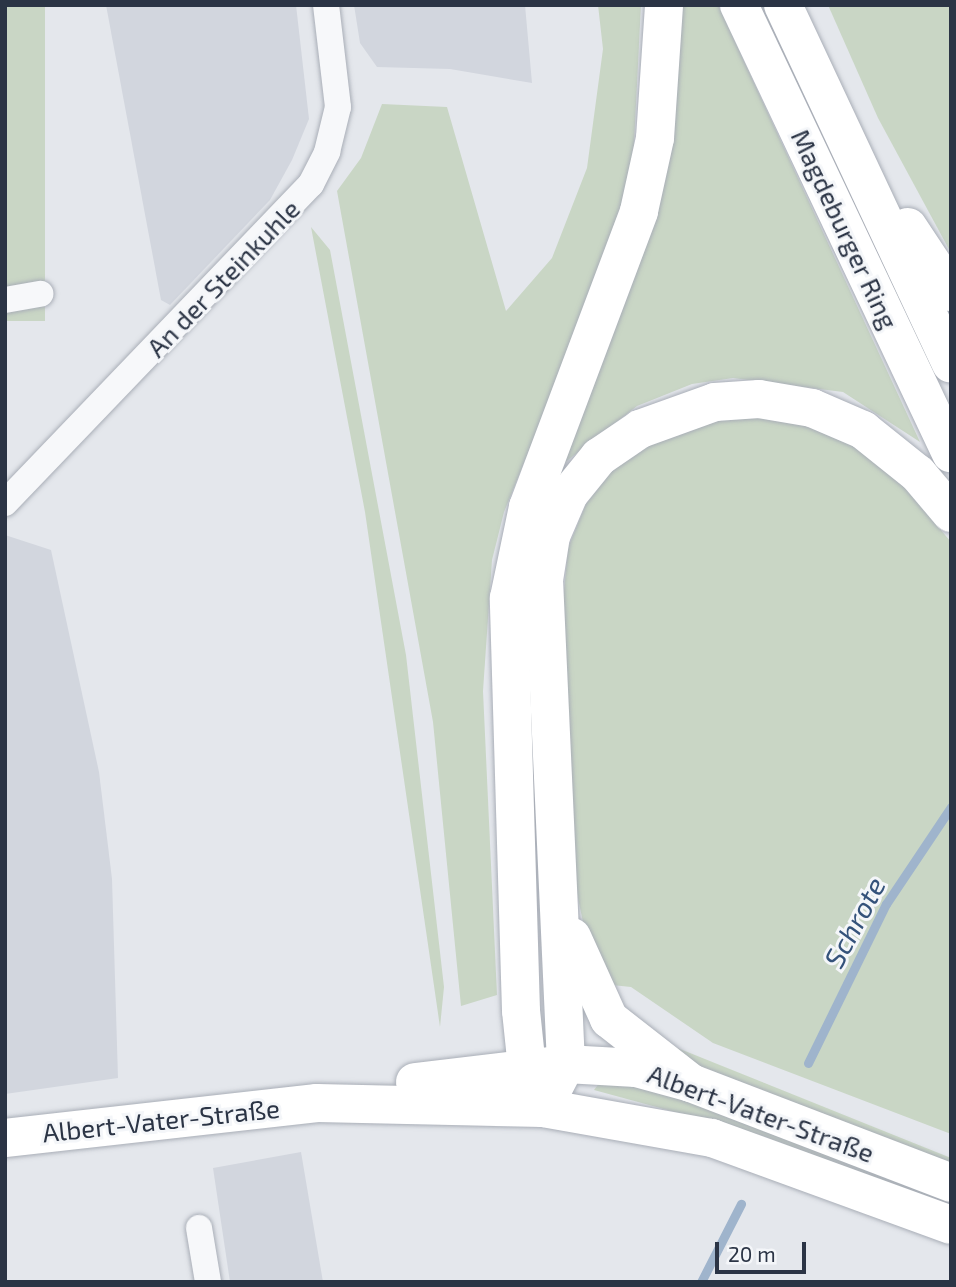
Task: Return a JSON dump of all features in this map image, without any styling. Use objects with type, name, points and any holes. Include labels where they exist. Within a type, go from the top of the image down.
[{"type":"main road","points":[[543,1108],[527,1068],[508,677],[514,555],[639,211],[655,138],[664,5]]},
{"type":"main road","name":"Magdeburger Ring","points":[[739,5],[951,453]]},
{"type":"main road","name":"Magdeburger Ring","points":[[783,5],[951,364]]},
{"type":"main road","points":[[845,136],[951,292]]},
{"type":"main road","points":[[543,1108],[566,1065],[544,580],[562,507],[599,457],[682,411],[729,400],[774,400],[831,414],[876,438],[951,513]]},
{"type":"main road","points":[[557,892],[584,974],[609,1019],[691,1083]]},
{"type":"main road","name":"Albert-Vater-Straße","points":[[5,1138],[317,1103],[527,1068],[618,1065],[691,1083],[951,1183]]},
{"type":"main road","name":"Albert-Vater-Straße","points":[[317,1103],[543,1108],[712,1139],[951,1225]]},
{"type":"street","name":"An der Steinkuhle","points":[[5,503],[311,184],[327,152],[338,107],[326,5]]},
{"type":"street","points":[[5,300],[40,294]]},
{"type":"street","points":[[199,1228],[208,1282]]},
{"type":"shaded area","points":[[106,5],[296,5],[309,119],[292,160],[270,200],[170,305],[161,300]]},
{"type":"shaded area","points":[[354,5],[525,5],[532,83],[450,69],[377,67],[360,43]]},
{"type":"shaded area","points":[[5,535],[51,550],[99,772],[112,879],[118,1078],[5,1094]]},
{"type":"shaded area","points":[[301,1152],[323,1282],[230,1282],[213,1168]]},
{"type":"green space","points":[[5,5],[45,5],[45,321],[5,321]]},
{"type":"green space","points":[[598,5],[641,5],[633,163],[615,238],[504,512],[492,560],[483,691],[497,995],[461,1006],[433,722],[337,191],[361,158],[382,104],[447,107],[506,311],[552,258],[587,168],[603,49]]},
{"type":"green space","points":[[680,5],[718,5],[920,442],[843,392],[733,378],[692,384],[637,406],[559,467],[656,213]]},
{"type":"green space","points":[[828,5],[951,5],[951,253],[878,118]]},
{"type":"green space","points":[[311,227],[330,250],[406,655],[444,987],[440,1027],[365,512]]},
{"type":"green space","points":[[733,416],[797,421],[845,439],[889,469],[951,542],[951,1134],[713,1043],[631,987],[602,984],[587,941],[575,884],[563,602],[568,548],[586,504],[612,471],[655,441]]},
{"type":"green space","points":[[675,1047],[951,1158],[951,1165],[695,1064]]},
{"type":"green space","points":[[600,1082],[664,1091],[951,1201],[951,1206],[763,1136],[594,1090]]},
{"type":"waterway","name":"Schrote","points":[[808,1063],[886,904],[951,807]]},
{"type":"waterway","name":"Schrote","points":[[701,1282],[741,1204]]}]
